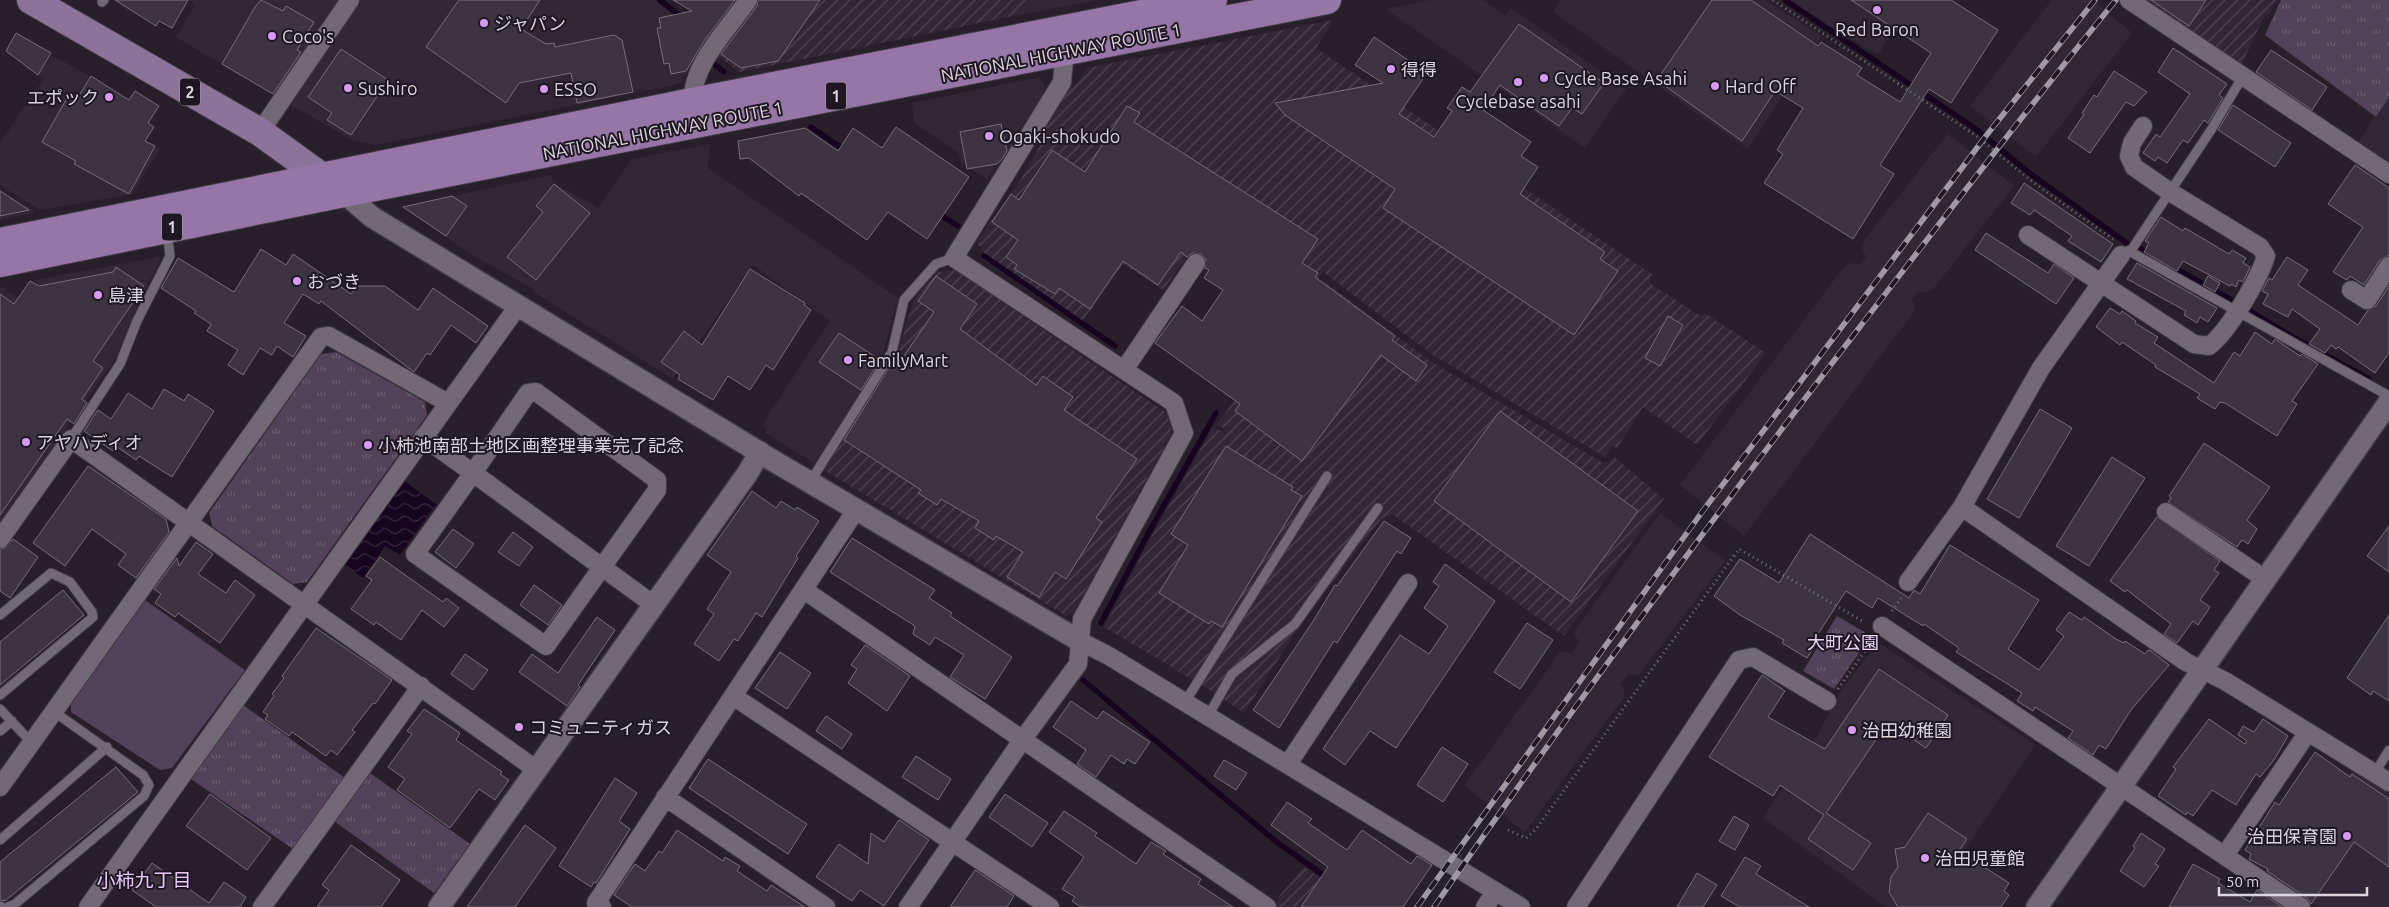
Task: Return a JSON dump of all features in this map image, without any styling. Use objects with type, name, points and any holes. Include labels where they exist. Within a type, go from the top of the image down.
[{"type":"highway","name":"NATIONAL HIGHWAY ROUTE 1","points":[[0,242],[692,102],[1123,9],[1213,0]]},
{"type":"highway","name":"NATIONAL HIGHWAY ROUTE 1","points":[[0,263],[344,193],[1327,0]]},
{"type":"main road","name":"2","points":[[31,0],[260,132],[344,193]]},
{"type":"street","points":[[260,132],[350,0]]},
{"type":"street","points":[[692,102],[692,88],[701,66],[748,0]]},
{"type":"street","points":[[2129,0],[2389,174]]},
{"type":"street","points":[[908,907],[953,844],[1023,739],[1078,664],[1082,619],[1184,433],[1174,404],[954,258],[1062,82],[1065,52]]},
{"type":"street","points":[[2028,236],[2194,344],[2209,346],[2220,338],[2262,269],[2266,256],[2260,247],[2170,192],[2134,167],[2129,156],[2132,143],[2144,126]]},
{"type":"street","points":[[344,193],[372,218],[856,510],[1186,702],[1521,907]]},
{"type":"street","points":[[1908,582],[1962,507],[2041,368],[2125,253]]},
{"type":"street","points":[[1124,370],[1196,263]]},
{"type":"street","points":[[2351,290],[2367,300],[2389,266]]},
{"type":"street","points":[[88,907],[518,306]]},
{"type":"street","points":[[0,787],[321,337],[329,336],[448,403]]},
{"type":"street","points":[[536,392],[657,480],[657,490],[546,646],[415,554],[472,473],[528,393],[536,392]]},
{"type":"street","points":[[2038,907],[2389,402]]},
{"type":"street","points":[[423,438],[603,566],[654,605]]},
{"type":"street","points":[[0,539],[71,439],[305,603],[537,770]]},
{"type":"street","points":[[439,907],[747,474],[760,452]]},
{"type":"street","points":[[1962,507],[2182,660],[2225,681],[2382,778]]},
{"type":"street","points":[[602,907],[596,903],[856,510]]},
{"type":"street","points":[[2166,512],[2265,579]]},
{"type":"street","points":[[1288,764],[1408,582]]},
{"type":"street","points":[[804,590],[1267,907]]},
{"type":"street","points":[[1881,629],[2123,786],[2300,907]]},
{"type":"street","points":[[1576,907],[1739,660],[1753,657],[1827,701]]},
{"type":"street","points":[[262,907],[421,686]]},
{"type":"street","points":[[733,696],[1050,907]]},
{"type":"street","points":[[2225,855],[2308,732]]},
{"type":"street","points":[[665,797],[826,907]]},
{"type":"street","points":[[1485,907],[1496,892]]},
{"type":"lane","points":[[2243,76],[2170,192],[2125,253],[2236,311],[2389,396]]},
{"type":"lane","points":[[71,439],[120,364],[138,321],[170,256],[166,229]]},
{"type":"lane","points":[[810,482],[892,352],[904,300],[936,264],[954,258]]},
{"type":"lane","points":[[1186,702],[1327,476]]},
{"type":"lane","points":[[1208,716],[1232,674],[1295,624],[1378,508]]},
{"type":"lane","points":[[0,615],[51,573],[70,582],[92,612],[93,617],[0,695]]},
{"type":"lane","points":[[0,709],[31,742]]},
{"type":"lane","points":[[8,907],[15,904],[144,796],[149,784],[143,775],[107,747],[54,711]]},
{"type":"lane","points":[[0,731],[12,721]]},
{"type":"lane","points":[[0,840],[107,747]]},
{"type":"lane","points":[[2382,778],[2389,750]]},
{"type":"path","points":[[1773,0],[1975,135],[2027,177],[2118,242],[2125,253]]},
{"type":"path","points":[[1508,830],[1526,838],[1536,829],[1739,549],[1881,629]]},
{"type":"path","points":[[1827,701],[1881,629],[1909,586],[1908,582]]},
{"type":"shaded area","points":[[190,0],[341,0],[276,96],[176,37],[195,6]]},
{"type":"shaded area","points":[[360,0],[654,0],[695,32],[693,36],[698,58],[679,84],[376,145],[352,140],[291,105]]},
{"type":"shaded area","points":[[758,0],[1033,0],[1023,14],[740,72],[719,57]]},
{"type":"shaded area","points":[[1033,0],[1100,0],[1023,14]]},
{"type":"shaded area","points":[[1430,0],[1483,0],[1506,16],[1511,8],[1626,89],[1585,148],[1386,9]]},
{"type":"shaded area","points":[[1560,0],[1765,0],[1821,36],[1748,149],[1553,12]]},
{"type":"shaded area","points":[[1787,0],[1912,0],[1878,55]]},
{"type":"shaded area","points":[[2052,0],[2092,0],[2132,33],[2036,157],[1970,106]]},
{"type":"shaded area","points":[[2145,0],[2276,0],[2269,14],[2266,13],[2242,64]]},
{"type":"shaded area","points":[[1333,20],[1316,48],[1653,275],[1648,282],[1702,317],[1705,313],[1766,353],[1697,445],[1643,407],[1617,448],[1613,446],[1605,457],[1433,355],[1323,272],[1297,306],[1197,243],[1163,290],[1123,264],[1080,325],[981,258],[984,252],[976,242],[1020,181],[1042,142],[1033,136],[1059,98],[1081,79],[1087,68]]},
{"type":"shaded area","points":[[52,55],[89,76],[74,102],[160,149],[132,194],[40,210],[0,185],[0,143],[44,79],[38,75]]},
{"type":"shaded area","points":[[1040,77],[1045,87],[1043,97],[1021,128],[1007,153],[987,179],[961,162],[959,153],[914,123],[912,103]]},
{"type":"shaded area","points":[[2389,97],[2389,162],[2358,142]]},
{"type":"shaded area","points":[[1948,134],[2014,186],[1934,288],[1928,292],[1918,291],[1911,301],[1915,306],[1914,312],[1744,536],[1680,485],[1840,272],[1847,264],[1854,263],[1859,265],[1866,257],[1862,248],[1864,240]]},
{"type":"shaded area","points":[[710,144],[708,168],[898,298],[882,358],[819,461],[814,463],[765,433],[767,429],[762,425],[830,321],[753,265],[673,379],[535,293],[533,289],[469,253],[403,207],[551,175],[553,182],[598,208],[632,159]]},
{"type":"shaded area","points":[[0,189],[36,212],[0,220]]},
{"type":"shaded area","points":[[159,257],[160,260],[139,303],[116,358],[0,521],[0,286],[51,319],[62,301],[34,280]]},
{"type":"shaded area","points":[[955,270],[1168,414],[1172,433],[1074,612],[1066,616],[824,470],[899,349],[913,301],[938,272]]},
{"type":"shaded area","points":[[1324,281],[1430,361],[1603,463],[1610,462],[1614,457],[1664,499],[1564,636],[1392,514],[1381,519],[1304,619],[1244,713],[1208,689],[1104,627],[1156,528],[1213,427],[1224,433],[1225,429],[1217,424]]},
{"type":"shaded area","points":[[1660,513],[1725,561],[1640,674],[1636,676],[1627,675],[1620,684],[1624,689],[1624,697],[1525,832],[1464,786],[1561,651],[1572,653],[1579,643],[1574,632]]},
{"type":"shaded area","points":[[1878,642],[2035,745],[1926,907],[1886,907],[1763,818],[1816,738],[1839,694]]},
{"type":"shaded area","name":"治田保育園","points":[[2351,770],[2389,793],[2389,907],[2318,907],[2276,879]]},
{"type":"shaded area","points":[[1304,867],[1348,896],[1369,907],[1276,907],[1279,896]]},
{"type":"green space","points":[[2281,0],[2389,0],[2389,97],[2376,117],[2265,35]]},
{"type":"green space","points":[[336,352],[425,402],[427,415],[307,582],[293,584],[212,526],[209,513],[321,354]]},
{"type":"green space","points":[[145,600],[245,670],[172,768],[160,770],[71,712],[71,703]]},
{"type":"green space","name":"大町公園","points":[[1837,616],[1871,636],[1834,689],[1803,671]]},
{"type":"green space","points":[[243,705],[345,778],[293,849],[188,777]]},
{"type":"green space","points":[[370,773],[470,844],[434,893],[334,821]]},
{"type":"water","points":[[403,480],[436,504],[400,555],[385,546],[363,578],[344,565]]},
{"type":"building","points":[[115,0],[188,0],[172,28],[159,21],[156,26]]},
{"type":"building","name":"Coco's","points":[[261,0],[283,11],[286,6],[314,22],[297,50],[301,52],[273,94],[222,64]]},
{"type":"building","points":[[459,0],[540,0],[521,29],[546,44],[554,43],[555,47],[614,35],[622,40],[633,92],[577,103],[571,73],[519,83],[506,103],[426,47]]},
{"type":"building","points":[[673,0],[735,0],[704,41],[686,71],[671,74],[669,63],[664,64],[657,28],[661,28],[659,18],[692,11]]},
{"type":"building","points":[[758,0],[820,0],[778,61],[741,68],[721,54],[757,6]]},
{"type":"building","points":[[1712,0],[1751,0],[1818,46],[1821,42],[1862,68],[1857,75],[1900,102],[1931,53],[1851,0],[1951,0],[1998,30],[1951,103],[1929,89],[1880,165],[1894,174],[1853,239],[1764,183],[1783,154],[1777,150],[1803,108],[1775,91],[1742,141],[1657,80]]},
{"type":"building","points":[[2151,0],[2206,0],[2189,26]]},
{"type":"building","points":[[1519,24],[1604,83],[1582,114],[1572,108],[1559,126],[1500,85],[1483,110],[1531,142],[1521,156],[1538,167],[1520,194],[1605,252],[1600,259],[1618,271],[1574,335],[1383,208],[1395,189],[1285,115],[1275,103],[1383,83],[1355,65],[1374,37],[1427,73],[1399,114],[1434,137],[1452,111],[1447,108],[1462,87],[1470,92]]},
{"type":"building","points":[[16,33],[51,53],[38,75],[6,51]]},
{"type":"building","points":[[2173,48],[2227,84],[2219,95],[2223,98],[2208,123],[2204,120],[2188,143],[2183,140],[2167,163],[2158,157],[2155,161],[2143,153],[2156,134],[2160,137],[2190,94],[2158,72]]},
{"type":"building","name":"Sushiro","points":[[341,49],[388,80],[351,135],[327,120],[332,113],[308,97]]},
{"type":"building","points":[[2271,50],[2327,87],[2312,110],[2256,72]]},
{"type":"building","points":[[2114,71],[2147,92],[2134,106],[2126,102],[2090,153],[2068,138],[2094,95],[2097,97]]},
{"type":"building","points":[[91,76],[129,100],[135,91],[159,106],[148,123],[154,127],[145,141],[155,146],[129,194],[74,164],[76,161],[42,142],[67,98],[75,102]]},
{"type":"building","points":[[2233,105],[2291,143],[2275,167],[2218,130]]},
{"type":"building","points":[[1127,106],[1140,113],[1134,122],[1318,239],[1302,263],[1318,273],[1315,277],[1395,336],[1392,340],[1427,365],[1416,381],[1381,355],[1302,461],[1235,411],[1240,404],[1155,343],[1182,306],[1202,321],[1223,290],[1204,278],[1209,270],[1205,268],[1206,259],[1201,254],[1192,253],[1187,257],[1181,252],[1158,285],[1123,261],[1090,309],[1059,288],[1055,294],[1014,269],[1017,265],[1006,257],[1018,240],[992,222],[1011,194],[1019,200],[1052,150],[1085,172]]},
{"type":"building","points":[[1001,124],[1007,151],[1002,159],[997,164],[967,169],[960,132]]},
{"type":"building","points":[[896,127],[969,177],[927,239],[888,212],[867,240],[801,193],[799,196],[749,158],[740,159],[738,141],[805,128],[838,151],[853,128],[882,148]]},
{"type":"building","points":[[2355,165],[2389,188],[2389,255],[2380,260],[2364,285],[2350,276],[2347,280],[2333,272],[2363,227],[2328,204]]},
{"type":"building","points":[[2024,183],[2113,244],[2101,262],[2068,241],[2072,236],[2034,210],[2030,215],[2011,203]]},
{"type":"building","points":[[554,184],[590,213],[536,280],[507,257],[543,212],[536,206]]},
{"type":"building","points":[[0,191],[29,210],[0,216]]},
{"type":"building","points":[[452,196],[467,206],[446,236],[403,207]]},
{"type":"building","points":[[2161,217],[2183,231],[2185,228],[2229,254],[2232,250],[2246,258],[2243,263],[2250,267],[2243,282],[2239,280],[2236,287],[2231,284],[2230,286],[2183,261],[2177,271],[2144,252],[2149,243],[2145,241]]},
{"type":"building","points":[[1986,233],[2048,273],[2054,264],[2074,278],[2056,304],[1975,250]]},
{"type":"building","points":[[261,249],[286,265],[293,254],[351,294],[358,286],[385,286],[418,310],[433,288],[488,326],[476,343],[451,325],[430,355],[427,353],[414,372],[321,301],[319,304],[303,294],[284,323],[306,336],[293,357],[277,346],[272,355],[260,348],[243,375],[228,365],[238,350],[207,331],[211,324],[194,313],[196,311],[161,288],[178,258],[234,292]]},
{"type":"building","points":[[2287,257],[2308,270],[2298,285],[2358,325],[2368,310],[2376,306],[2389,286],[2389,353],[2375,373],[2338,347],[2336,349],[2331,345],[2325,353],[2309,344],[2320,329],[2292,309],[2288,317],[2263,304],[2268,294],[2262,291],[2269,278],[2272,280]]},
{"type":"building","points":[[2137,263],[2217,308],[2208,322],[2200,317],[2197,323],[2184,315],[2186,311],[2127,279]]},
{"type":"building","name":"アヤハディオ","points":[[116,267],[144,286],[93,361],[103,368],[82,399],[87,403],[74,424],[67,419],[0,515],[0,294],[14,304],[30,281],[39,286],[113,272]]},
{"type":"building","points":[[750,269],[805,303],[804,305],[811,310],[773,370],[766,365],[750,390],[728,376],[713,400],[678,379],[680,375],[661,362],[684,331],[702,345]]},
{"type":"building","points":[[936,276],[977,304],[960,329],[1036,385],[1043,376],[1073,397],[1064,410],[1137,459],[1096,518],[1102,522],[1066,579],[1055,572],[1039,597],[1007,577],[1023,552],[996,536],[994,540],[975,528],[979,521],[941,499],[937,505],[918,493],[921,490],[844,440],[890,366],[895,369],[934,312],[918,301]]},
{"type":"building","points":[[2208,276],[2220,283],[2215,292],[2203,285]]},
{"type":"building","points":[[2110,308],[2120,314],[2122,311],[2136,321],[2135,323],[2158,337],[2154,343],[2214,383],[2234,352],[2240,356],[2255,332],[2272,344],[2275,339],[2300,356],[2302,354],[2318,364],[2292,401],[2297,404],[2277,436],[2225,403],[2220,402],[2215,409],[2197,398],[2200,394],[2155,367],[2156,365],[2122,342],[2120,345],[2096,327]]},
{"type":"building","points":[[1668,316],[1683,325],[1660,366],[1645,358]]},
{"type":"building","name":"FamilyMart","points":[[839,333],[880,360],[861,390],[819,362]]},
{"type":"building","points":[[164,389],[184,401],[188,394],[214,411],[172,477],[139,456],[136,460],[116,446],[113,451],[84,431],[98,410],[111,419],[128,393],[152,409]]},
{"type":"building","points":[[2040,409],[2072,428],[2019,518],[1987,499]]},
{"type":"building","points":[[1500,411],[1638,511],[1571,602],[1434,501]]},
{"type":"building","points":[[2204,443],[2270,487],[2247,520],[2257,529],[2248,544],[2242,540],[2237,547],[2168,502],[2171,498],[2169,496]]},
{"type":"building","points":[[1226,446],[1293,487],[1291,490],[1302,496],[1222,627],[1211,621],[1209,624],[1159,593],[1188,545],[1171,534]]},
{"type":"building","points":[[2112,457],[2145,478],[2089,566],[2056,546]]},
{"type":"building","points":[[88,466],[166,519],[169,532],[136,578],[118,565],[126,554],[92,529],[65,566],[33,543]]},
{"type":"building","points":[[752,491],[776,508],[781,501],[795,510],[797,507],[819,521],[796,556],[798,558],[762,617],[756,613],[738,641],[734,639],[719,661],[694,644],[714,614],[707,609],[731,572],[707,555]]},
{"type":"building","points":[[2157,517],[2220,561],[2214,570],[2219,573],[2200,600],[2210,607],[2198,625],[2193,621],[2177,643],[2164,634],[2171,624],[2127,590],[2125,592],[2110,581]]},
{"type":"building","points":[[1384,521],[1411,538],[1401,554],[1397,551],[1337,643],[1334,641],[1279,728],[1253,710],[1312,623],[1335,585],[1337,586]]},
{"type":"building","points":[[2389,526],[2389,572],[2367,556]]},
{"type":"building","points":[[453,529],[474,544],[456,568],[435,552]]},
{"type":"building","points":[[513,532],[533,547],[519,566],[498,552]]},
{"type":"building","points":[[1810,534],[1909,598],[1914,590],[1920,594],[1950,545],[2039,600],[2008,649],[2039,670],[2064,636],[2056,630],[2069,612],[2082,620],[2084,617],[2116,639],[2124,643],[2125,641],[2145,654],[2148,650],[2151,651],[2169,665],[2131,710],[2106,749],[2099,745],[2093,755],[2068,738],[2073,731],[2035,707],[2033,711],[2017,701],[2022,693],[1956,652],[1959,648],[1924,624],[1923,626],[1878,598],[1872,608],[1846,591],[1816,637],[1819,639],[1807,658],[1782,643],[1784,640],[1740,615],[1714,596],[1740,559],[1779,583]]},
{"type":"building","points":[[852,538],[935,590],[929,598],[952,613],[950,616],[1012,657],[985,699],[950,677],[964,655],[935,637],[930,645],[913,634],[915,626],[830,572]]},
{"type":"building","points":[[13,539],[38,557],[10,598],[0,591],[0,549],[5,548]]},
{"type":"building","points":[[196,542],[213,554],[198,574],[226,593],[235,580],[255,595],[220,643],[178,613],[175,617],[155,603],[161,594],[154,589],[177,558],[179,566]]},
{"type":"building","points":[[380,557],[443,602],[446,598],[459,608],[444,627],[422,610],[401,640],[376,622],[374,625],[351,609],[372,580],[366,576]]},
{"type":"building","points":[[1445,564],[1495,601],[1396,748],[1370,731],[1345,765],[1323,749],[1400,635],[1429,654],[1448,626],[1424,608],[1439,586],[1433,582]]},
{"type":"building","points":[[534,585],[562,605],[548,625],[520,605]]},
{"type":"building","points":[[63,590],[84,615],[0,685],[0,642]]},
{"type":"building","points":[[2389,615],[2389,701],[2373,691],[2371,695],[2347,678]]},
{"type":"building","points":[[597,617],[615,630],[578,685],[580,687],[567,706],[519,672],[532,654],[558,673]]},
{"type":"building","points":[[1527,623],[1553,640],[1520,689],[1494,672]]},
{"type":"building","points":[[316,628],[392,680],[375,704],[373,703],[352,730],[355,732],[337,755],[331,750],[326,756],[292,732],[289,736],[265,719],[268,715],[263,712],[274,696],[272,694],[284,678],[282,676]]},
{"type":"building","points":[[865,645],[910,676],[887,711],[848,683],[857,669],[851,665]]},
{"type":"building","points":[[780,652],[811,673],[787,709],[755,688]]},
{"type":"building","points":[[465,654],[488,670],[473,690],[451,674]]},
{"type":"building","points":[[1879,669],[1948,715],[1926,748],[1888,722],[1826,813],[1871,843],[1853,870],[1808,839],[1824,815],[1780,785],[1773,796],[1709,757],[1762,675],[1785,691],[1768,717],[1825,749]]},
{"type":"building","points":[[1071,701],[1097,719],[1103,711],[1150,742],[1135,764],[1127,759],[1124,764],[1111,755],[1096,777],[1077,764],[1086,750],[1053,727]]},
{"type":"building","points":[[424,709],[460,733],[456,740],[502,772],[500,774],[509,780],[495,800],[479,789],[450,828],[397,790],[405,779],[388,767],[412,734],[407,731]]},
{"type":"building","points":[[826,716],[852,734],[842,749],[816,731]]},
{"type":"building","points":[[2209,719],[2245,744],[2247,741],[2238,735],[2243,726],[2254,732],[2263,719],[2288,736],[2274,760],[2260,777],[2256,774],[2236,805],[2212,790],[2193,816],[2187,812],[2186,815],[2158,796],[2176,769],[2173,767]]},
{"type":"building","points":[[1442,747],[1468,764],[1443,802],[1417,785]]},
{"type":"building","points":[[2315,752],[2350,777],[2352,774],[2389,799],[2389,867],[2354,842],[2311,904],[2307,898],[2267,871],[2268,869],[2249,859],[2251,854],[2245,850],[2275,802],[2279,805]]},
{"type":"building","points":[[916,756],[951,779],[938,800],[902,777]]},
{"type":"building","points":[[708,759],[807,824],[788,854],[689,788]]},
{"type":"building","points":[[1224,760],[1247,773],[1236,790],[1214,776]]},
{"type":"building","points":[[116,767],[138,792],[5,901],[0,900],[0,862]]},
{"type":"building","points":[[615,778],[637,793],[619,821],[630,829],[596,883],[594,882],[591,887],[559,866]]},
{"type":"building","points":[[210,794],[271,838],[247,870],[186,826]]},
{"type":"building","points":[[1005,794],[1048,823],[1032,847],[989,817]]},
{"type":"building","points":[[1287,802],[1312,819],[1308,823],[1347,850],[1362,830],[1411,864],[1417,856],[1432,865],[1403,907],[1301,907],[1328,867],[1271,825]]},
{"type":"building","points":[[1064,811],[1097,833],[1095,836],[1136,864],[1151,842],[1166,851],[1163,854],[1201,879],[1198,884],[1233,907],[1081,907],[1072,901],[1075,897],[1062,889],[1084,857],[1049,832]]},
{"type":"building","points":[[1928,813],[1967,839],[1959,851],[2009,883],[2004,891],[2009,895],[2001,907],[1898,907],[1889,892],[1891,877],[1898,867],[1895,849],[1905,847]]},
{"type":"building","points":[[1734,816],[1749,825],[1735,850],[1719,841]]},
{"type":"building","points":[[899,820],[929,840],[884,906],[860,890],[852,901],[816,877],[839,844],[868,864],[871,833],[884,842]]},
{"type":"building","points":[[525,825],[556,848],[515,907],[467,907]]},
{"type":"building","points":[[677,830],[723,861],[725,857],[740,866],[737,871],[767,891],[771,885],[805,907],[632,907],[614,895],[635,864],[645,871],[659,851],[662,853]]},
{"type":"building","points":[[2141,833],[2165,849],[2155,864],[2159,866],[2144,887],[2120,871],[2135,848],[2133,846]]},
{"type":"building","points":[[351,845],[400,880],[381,907],[317,907],[329,890],[322,885]]},
{"type":"building","points":[[1745,857],[1761,866],[1756,874],[1809,907],[1740,907],[1721,896]]},
{"type":"building","points":[[152,863],[209,903],[224,882],[246,897],[240,907],[156,907],[132,890]]},
{"type":"building","points":[[2193,864],[2220,879],[2218,883],[2250,902],[2257,890],[2282,907],[2169,907]]},
{"type":"building","points":[[975,870],[1014,896],[1007,907],[950,907]]},
{"type":"building","points":[[1697,873],[1717,885],[1703,907],[1677,907]]},
{"type":"waterway","points":[[660,0],[683,18]]},
{"type":"waterway","points":[[1785,0],[1973,127],[2028,172],[2128,244]]},
{"type":"waterway","points":[[714,64],[724,72]]},
{"type":"waterway","points":[[811,127],[846,151]]},
{"type":"waterway","points":[[936,212],[958,226]]},
{"type":"waterway","points":[[2139,248],[2150,254]]},
{"type":"waterway","points":[[984,256],[1115,346]]},
{"type":"waterway","points":[[2171,266],[2230,299]]},
{"type":"waterway","points":[[2250,311],[2369,379]]},
{"type":"waterway","points":[[1101,623],[1150,530],[1216,413]]},
{"type":"waterway","points":[[1083,680],[1278,843],[1329,879]]},
{"type":"railway","points":[[1417,907],[1702,512],[1989,132],[2095,0]]},
{"type":"railway","points":[[1434,907],[1590,687],[1750,471],[1986,163],[2116,0]]},
{"type":"place","name":"Red Baron","points":[[1877,10]]},
{"type":"place","name":"ジャパン","points":[[484,23]]},
{"type":"place","name":"Coco's","points":[[272,36]]},
{"type":"place","name":"得得","points":[[1391,69]]},
{"type":"place","name":"Cycle Base Asahi","points":[[1544,78]]},
{"type":"place","name":"Cyclebase asahi","points":[[1518,82]]},
{"type":"place","name":"Hard Off","points":[[1715,86]]},
{"type":"place","name":"Sushiro","points":[[348,88]]},
{"type":"place","name":"ESSO","points":[[544,89]]},
{"type":"place","name":"エポック","points":[[109,97]]},
{"type":"place","name":"Ogaki-shokudo","points":[[989,136]]},
{"type":"place","name":"おづき","points":[[297,281]]},
{"type":"place","name":"島津","points":[[98,295]]},
{"type":"place","name":"FamilyMart","points":[[848,360]]},
{"type":"place","name":"アヤハディオ","points":[[26,442]]},
{"type":"place","name":"小柿池南部土地区画整理事業完了記念","points":[[368,445]]},
{"type":"place","name":"コミュニティガス","points":[[519,727]]},
{"type":"place","name":"治田幼稚園","points":[[1852,730]]},
{"type":"place","name":"治田保育園","points":[[2347,836]]},
{"type":"place","name":"治田児童館","points":[[1925,858]]},
{"type":"district","name":"小柿九丁目","points":[[144,880]]}]
